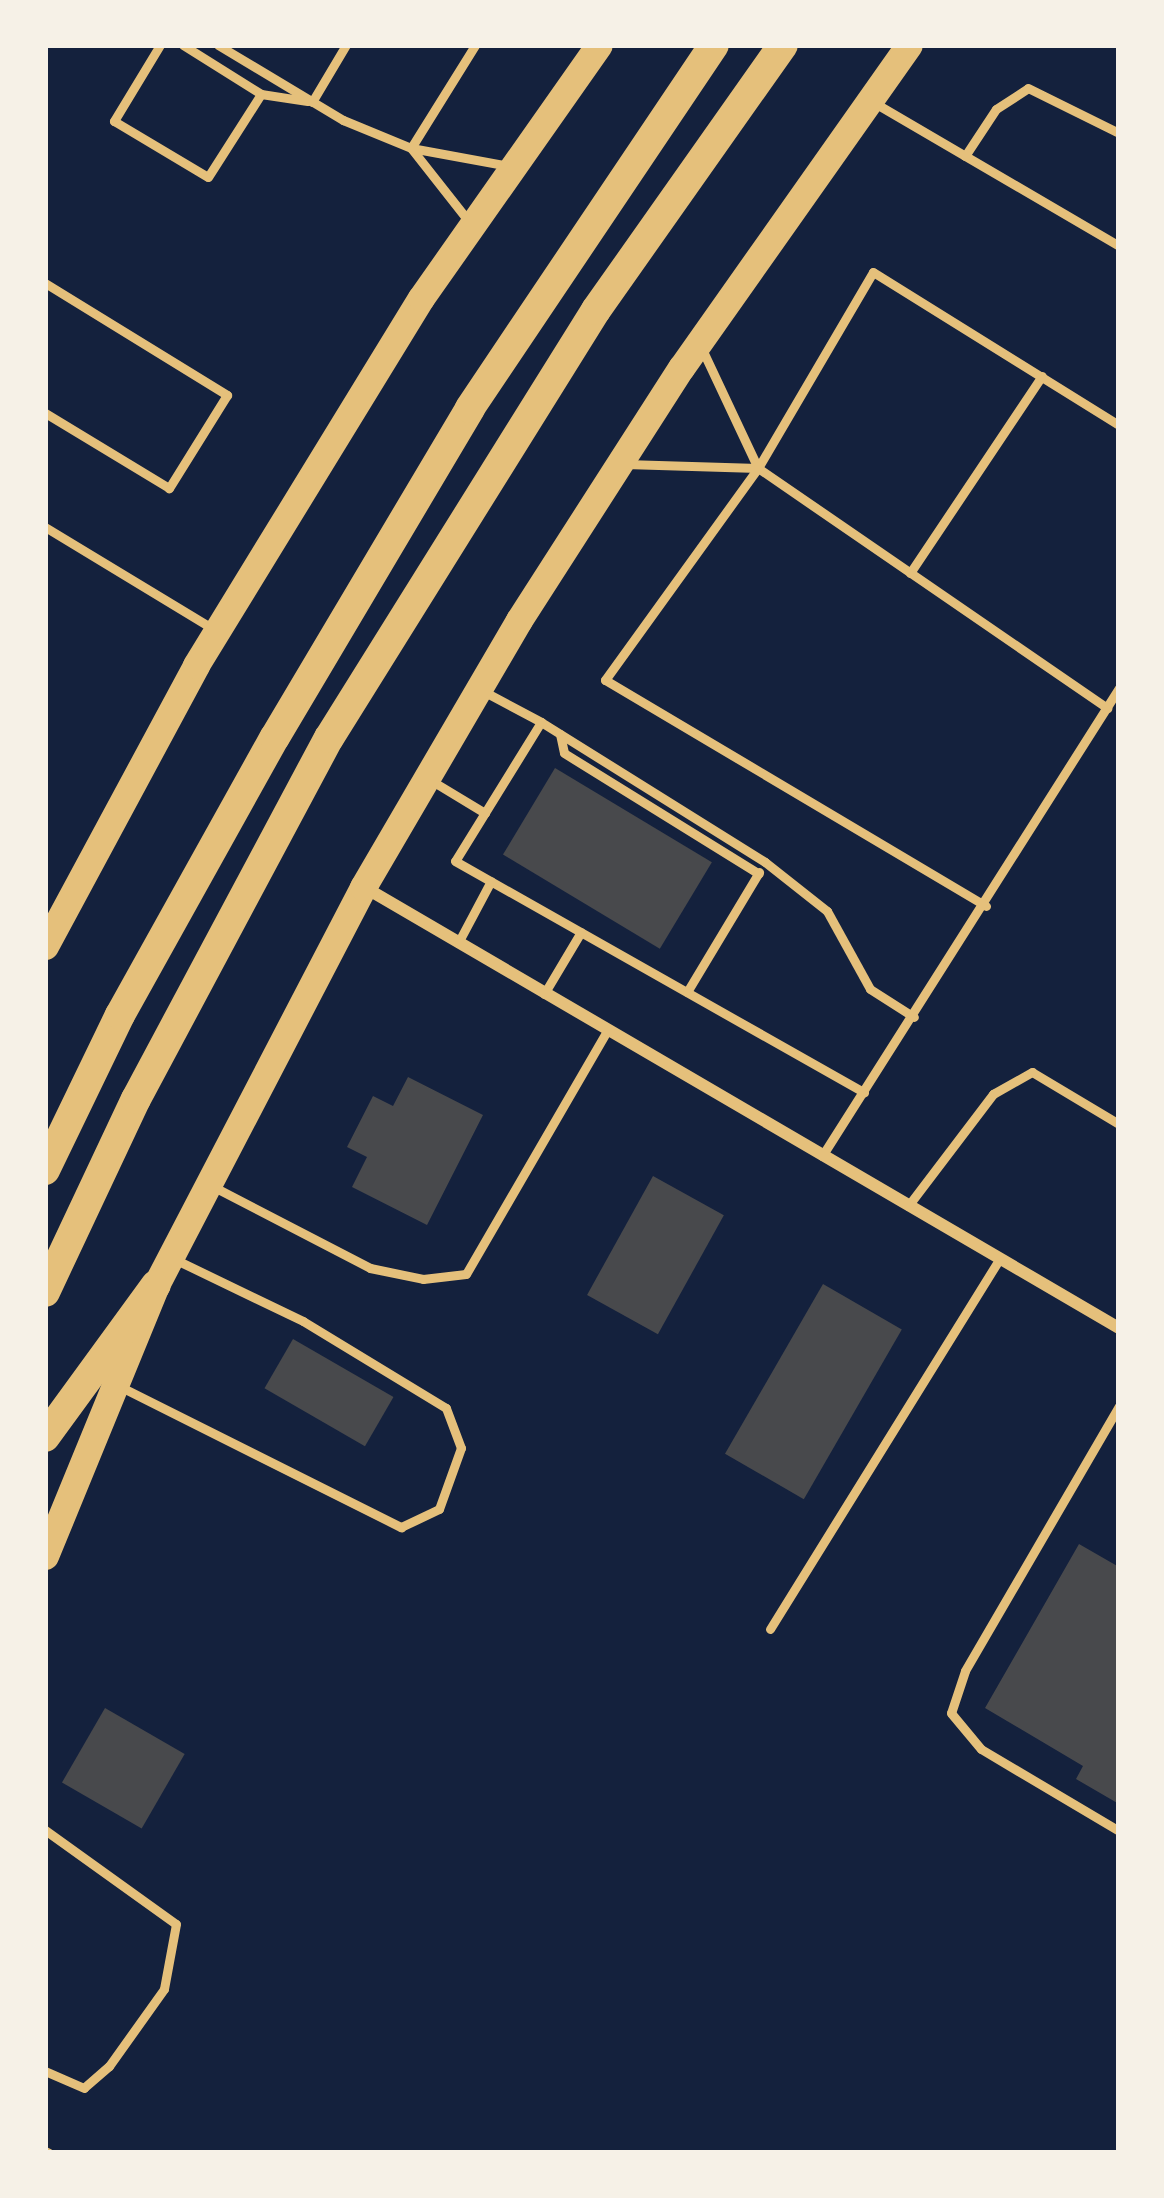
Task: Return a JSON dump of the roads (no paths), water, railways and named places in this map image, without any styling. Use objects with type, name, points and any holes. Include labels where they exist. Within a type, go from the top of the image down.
[{"type":"highway","points":[[45,946],[217,632],[470,224],[599,45]]},
{"type":"highway","points":[[45,1170],[120,1015],[458,428],[714,45]]},
{"type":"highway","points":[[45,1292],[136,1099],[329,738],[570,350],[784,45]]},
{"type":"highway","points":[[45,1556],[163,1271],[363,887],[479,688],[698,342],[909,45]]},
{"type":"highway","points":[[45,1437],[163,1271]]},
{"type":"street","points":[[363,887],[1119,1328]]},
{"type":"lane","points":[[160,45],[114,121],[208,177],[261,94]]},
{"type":"lane","points":[[183,45],[261,94],[312,102]]},
{"type":"lane","points":[[218,45],[312,102],[411,148],[511,166]]},
{"type":"lane","points":[[312,102],[346,45]]},
{"type":"lane","points":[[411,148],[475,45]]},
{"type":"lane","points":[[965,156],[996,109],[1028,88],[1119,133]]},
{"type":"lane","points":[[868,100],[1119,246]]},
{"type":"lane","points":[[411,148],[470,224]]},
{"type":"lane","points":[[986,906],[605,680],[758,468],[873,272],[1119,424]]},
{"type":"lane","points":[[45,284],[227,395],[169,488],[45,413]]},
{"type":"lane","points":[[698,342],[758,468],[1107,708]]},
{"type":"lane","points":[[910,573],[1042,376]]},
{"type":"lane","points":[[619,464],[758,468]]},
{"type":"lane","points":[[45,527],[217,632]]},
{"type":"lane","points":[[479,688],[542,722],[765,862],[827,911],[870,989],[914,1017]]},
{"type":"lane","points":[[822,1156],[986,906],[1119,688]]},
{"type":"lane","points":[[542,722],[455,861],[864,1092]]},
{"type":"lane","points":[[560,734],[564,753],[759,874]]},
{"type":"lane","points":[[427,778],[485,813]]},
{"type":"lane","points":[[687,992],[765,862]]},
{"type":"lane","points":[[458,943],[491,881]]},
{"type":"lane","points":[[544,994],[580,932]]},
{"type":"lane","points":[[209,1184],[370,1268],[423,1279],[466,1274],[607,1031]]},
{"type":"lane","points":[[908,1206],[993,1094],[1032,1072],[1119,1124]]},
{"type":"lane","points":[[770,1629],[999,1258]]},
{"type":"lane","points":[[117,1384],[400,1527],[439,1509],[461,1448],[446,1408],[322,1331],[163,1271]]},
{"type":"lane","points":[[1119,1406],[965,1671],[951,1712],[981,1749],[1119,1831]]},
{"type":"lane","points":[[45,1830],[176,1924],[164,1989],[109,2066],[84,2088],[45,2071]]}]
